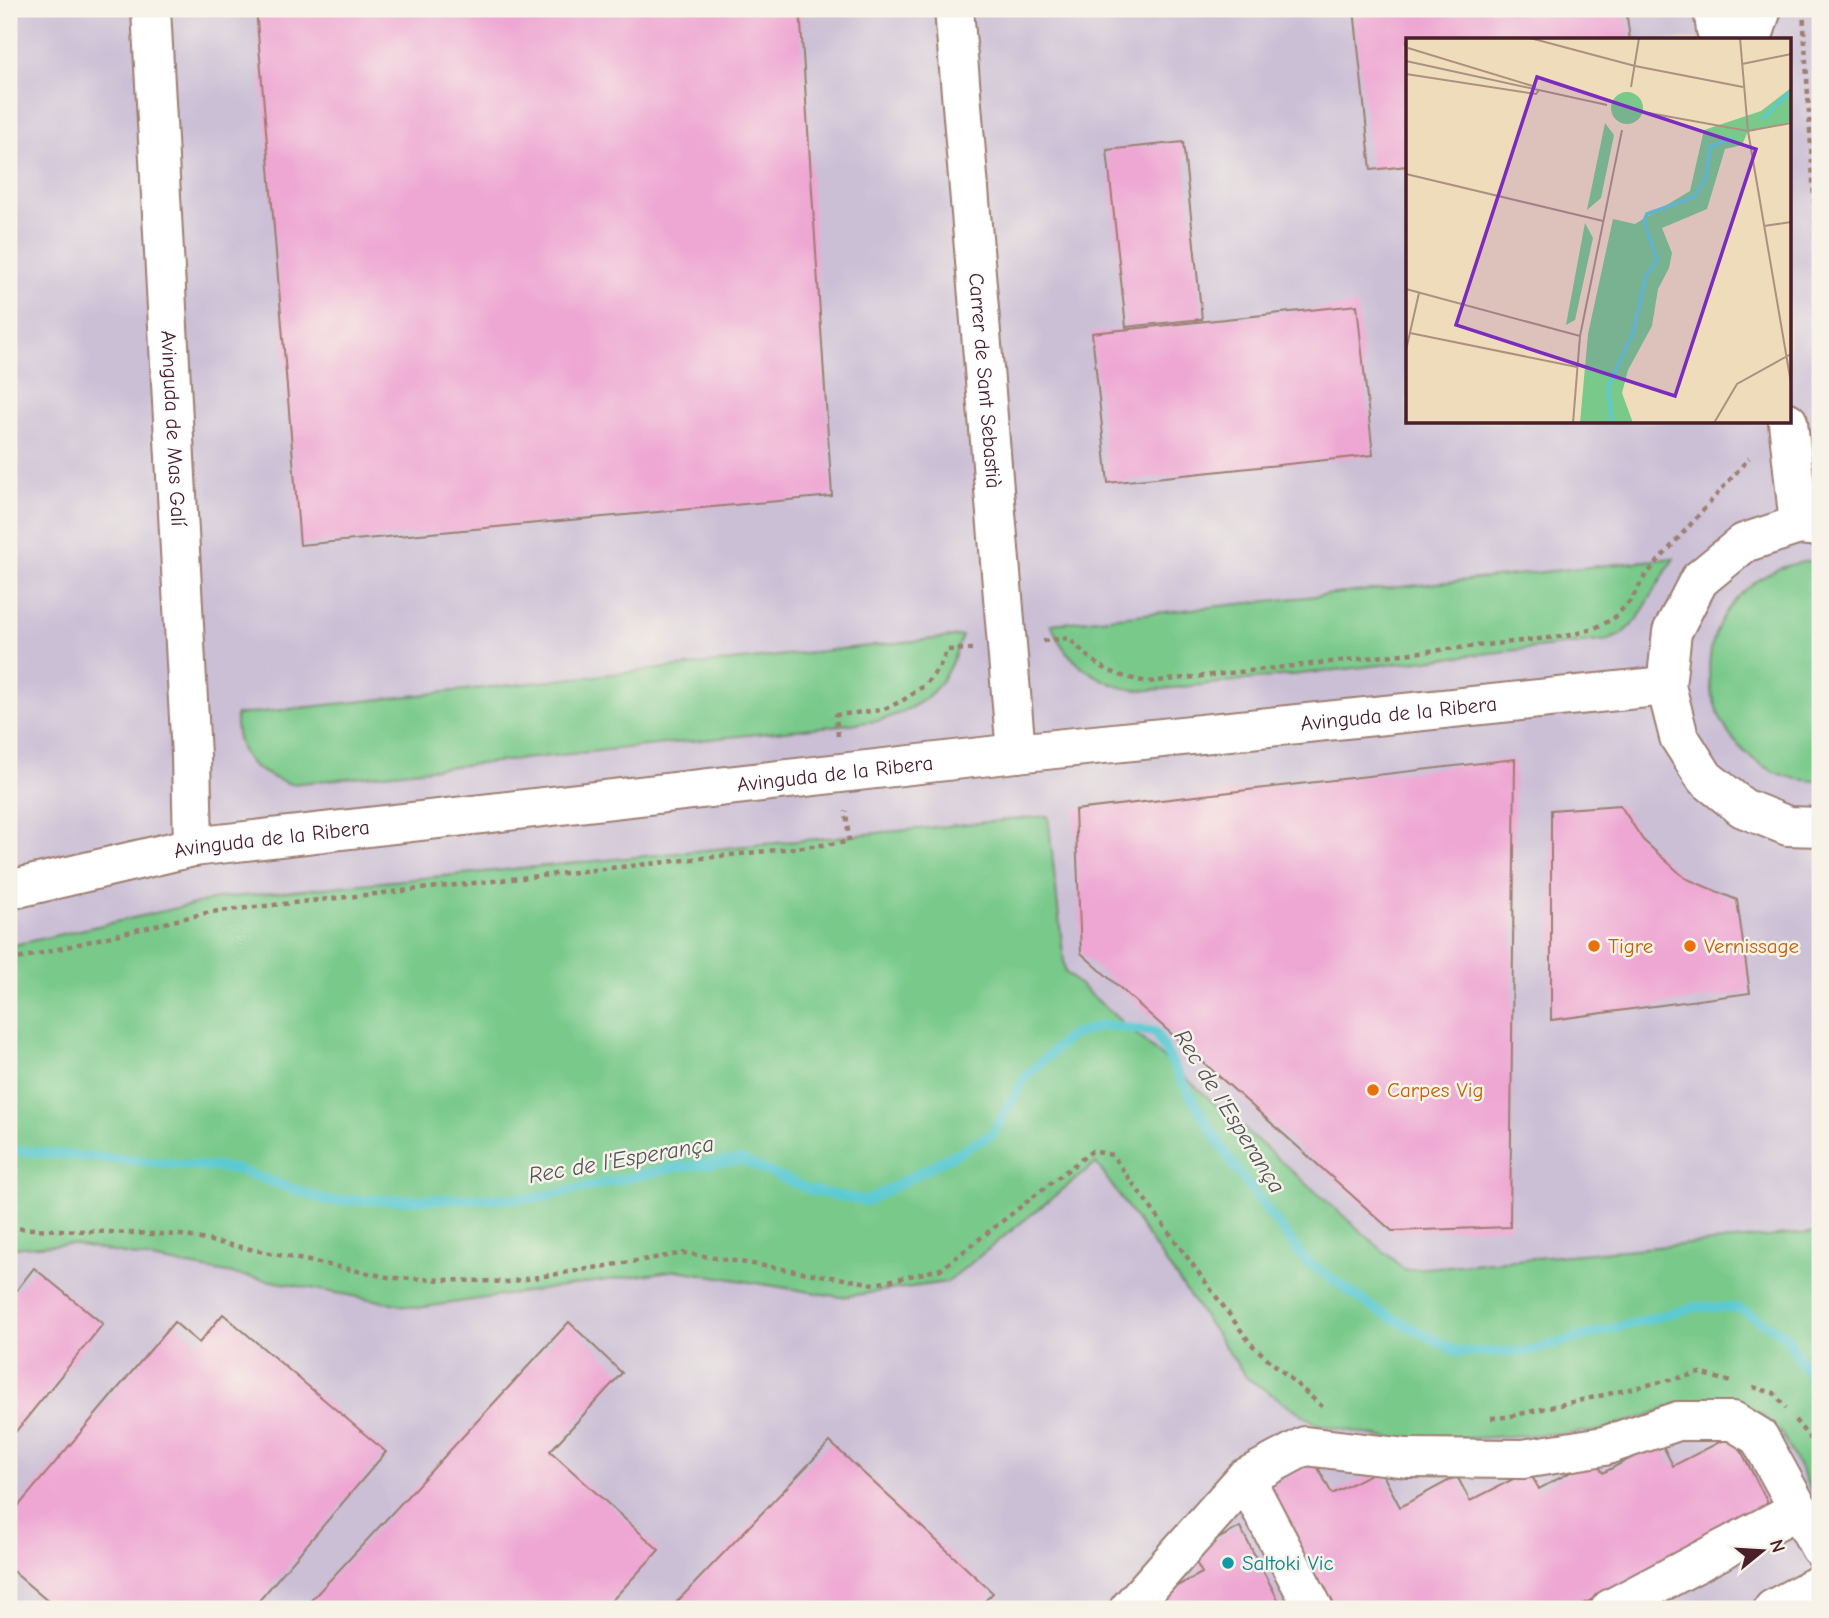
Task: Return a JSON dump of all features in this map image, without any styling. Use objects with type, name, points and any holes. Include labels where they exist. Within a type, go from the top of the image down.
[{"type":"street","name":"Avinguda de Mas Galí","points":[[151,9],[190,742],[193,847]]},
{"type":"street","name":"Carrer de Sant Sebastià","points":[[954,9],[1016,753]]},
{"type":"street","points":[[1713,9],[1716,30],[1744,38]]},
{"type":"street","points":[[1748,9],[1751,38]]},
{"type":"street","points":[[1752,38],[1762,9]]},
{"type":"street","points":[[1788,424],[1810,526],[1744,543],[1699,580],[1672,632],[1666,686],[1679,737],[1705,778],[1743,808],[1788,826],[1820,827]]},
{"type":"street","name":"Avinguda de la Ribera","points":[[9,890],[193,847],[1016,753],[1666,686]]},
{"type":"street","points":[[1129,1609],[1245,1478],[1305,1446],[1407,1458],[1523,1460],[1604,1446],[1678,1421],[1733,1420],[1759,1437],[1820,1548]]},
{"type":"street","points":[[1245,1478],[1314,1609]]},
{"type":"street","points":[[1610,1609],[1799,1509]]},
{"type":"street","points":[[1773,1609],[1820,1584]]},
{"type":"path","points":[[1803,9],[1820,302]]},
{"type":"path","points":[[1069,638],[1101,668],[1125,678],[1148,682],[1567,636],[1593,629],[1613,619],[1631,600],[1645,576],[1749,458]]},
{"type":"path","points":[[836,715],[882,710],[902,701],[925,685],[939,668],[947,650]]},
{"type":"path","points":[[9,961],[210,912],[849,842]]},
{"type":"path","points":[[9,1228],[181,1235],[392,1278],[508,1282],[685,1254],[875,1284],[941,1269],[1092,1151],[1112,1155],[1251,1343],[1327,1411]]},
{"type":"path","points":[[1482,1419],[1507,1417],[1700,1373],[1737,1383]]},
{"type":"path","points":[[1749,1386],[1773,1393],[1820,1451]]},
{"type":"shaded area","points":[[9,9],[1820,9],[1820,1232],[1405,1270],[1065,972],[1048,816],[221,898],[9,946]]},
{"type":"shaded area","points":[[1096,1163],[1247,1378],[1666,1409],[1727,1400],[1761,1414],[1782,1434],[1820,1508],[1820,1609],[9,1609],[9,1248],[70,1244],[418,1308],[677,1270],[841,1297],[947,1282]]},
{"type":"green space","points":[[1674,558],[1637,620],[1623,634],[1609,640],[1164,689],[1139,690],[1104,680],[1084,668],[1067,652],[1051,624]]},
{"type":"green space","points":[[1820,561],[1820,781],[1782,775],[1752,758],[1729,733],[1714,702],[1709,669],[1715,635],[1731,605],[1760,579],[1774,571],[1804,562]]},
{"type":"green space","points":[[962,636],[949,668],[933,691],[911,708],[878,721],[291,784],[266,774],[248,761],[236,730],[236,715]]},
{"type":"green space","points":[[1048,816],[1065,972],[1405,1270],[1820,1232],[1820,1508],[1782,1434],[1761,1414],[1727,1400],[1666,1409],[1600,1431],[1406,1442],[1317,1424],[1247,1378],[1096,1163],[947,1282],[841,1297],[677,1270],[418,1308],[70,1244],[9,1248],[9,946],[221,898]]},
{"type":"building","points":[[256,9],[800,9],[832,496],[300,545]]},
{"type":"building","points":[[1354,9],[1626,9],[1630,38],[1406,38],[1406,166],[1371,170]]},
{"type":"building","points":[[1183,142],[1202,319],[1126,327],[1107,150]]},
{"type":"building","points":[[1357,305],[1373,455],[1108,483],[1092,333]]},
{"type":"building","name":"Carpes Vig","points":[[1515,759],[1510,1227],[1392,1231],[1081,953],[1075,810]]},
{"type":"building","points":[[1620,805],[1643,840],[1685,878],[1737,900],[1750,993],[1551,1020],[1551,810]]},
{"type":"building","points":[[34,1268],[103,1324],[9,1440],[9,1300]]},
{"type":"building","points":[[223,1314],[386,1452],[252,1609],[57,1609],[9,1568],[9,1517],[174,1322],[199,1343]]},
{"type":"building","points":[[569,1322],[622,1373],[550,1451],[659,1550],[604,1609],[303,1609]]},
{"type":"building","points":[[1733,1435],[1770,1507],[1574,1609],[1332,1609],[1268,1487],[1315,1462],[1332,1494],[1380,1469],[1400,1507],[1457,1476],[1470,1501],[1529,1471],[1539,1489],[1595,1459],[1603,1473],[1661,1442],[1673,1466]]},
{"type":"building","points":[[830,1442],[993,1593],[977,1609],[670,1609]]},
{"type":"building","name":"Saltoki Vic","points":[[1240,1527],[1283,1609],[1160,1609],[1154,1598],[1202,1573],[1191,1553]]},
{"type":"waterway","name":"Rec de l'Esperança","points":[[9,1150],[235,1169],[328,1201],[537,1198],[677,1167],[741,1160],[813,1191],[867,1201],[993,1134],[1026,1076],[1070,1036],[1104,1025],[1155,1032],[1233,1165],[1305,1260],[1375,1309],[1458,1352],[1524,1352],[1696,1307],[1738,1308],[1784,1334],[1820,1391]]},
{"type":"place","name":"Tigre","points":[[1594,946]]},
{"type":"place","name":"Vernissage","points":[[1690,946]]},
{"type":"place","name":"Carpes Vig","points":[[1373,1090]]},
{"type":"place","name":"Saltoki Vic","points":[[1228,1563]]}]
